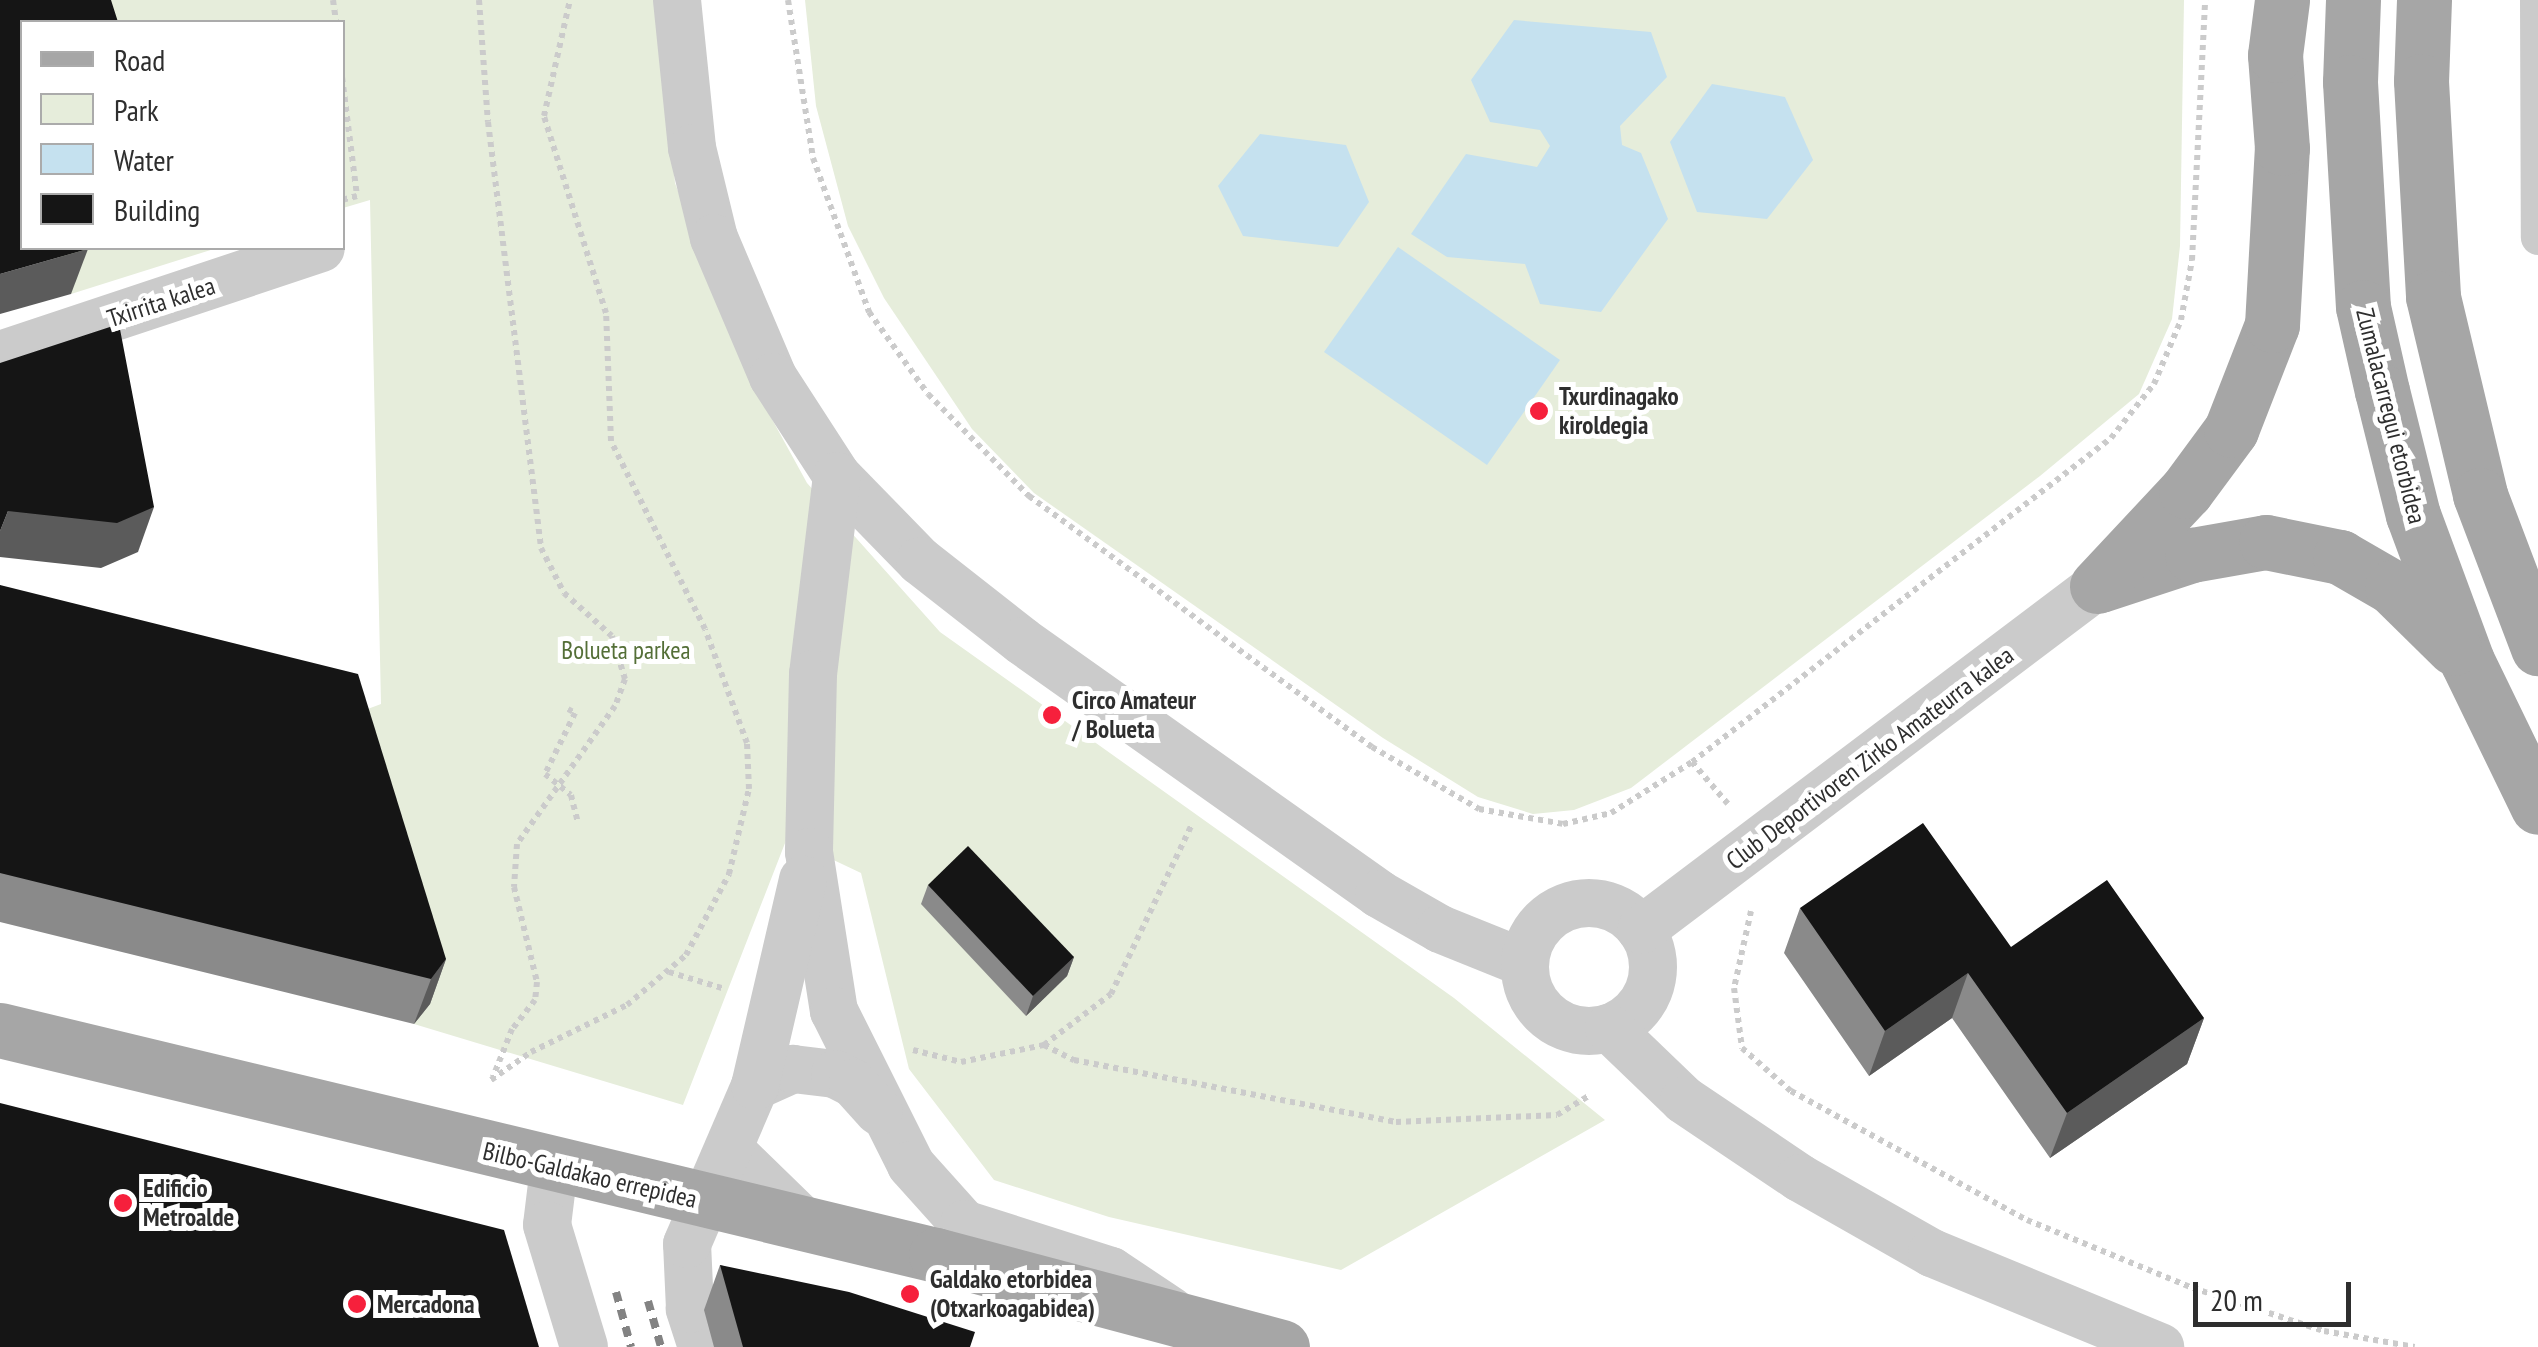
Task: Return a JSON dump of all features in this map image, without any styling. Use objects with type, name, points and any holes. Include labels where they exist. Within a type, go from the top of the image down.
[{"type":"main road","points":[[2098,586],[2186,491],[2231,430],[2272,325],[2282,148],[2275,56],[2282,0]]},
{"type":"main road","name":"Zumalacarregui etorbidea","points":[[2353,0],[2350,82],[2363,307],[2412,516],[2467,661],[2538,807]]},
{"type":"main road","points":[[2424,0],[2421,81],[2434,298],[2480,495],[2538,648]]},
{"type":"main road","points":[[2098,586],[2192,555],[2266,542],[2340,558],[2392,588],[2467,661]]},
{"type":"main road","name":"Bilbo-Galdakao errepidea","points":[[0,1030],[554,1168],[807,1225],[1282,1347]]},
{"type":"street","points":[[677,0],[692,148],[714,238],[773,377],[837,476],[920,561],[1022,642],[1379,894],[1440,929],[1524,963]]},
{"type":"street","points":[[2537,0],[2538,237]]},
{"type":"street","name":"Txirrita kalea","points":[[0,355],[316,250]]},
{"type":"street","name":"Bilbo-Galdakao errepidea","points":[[837,476],[813,674],[809,852],[834,1011],[911,1165],[964,1224],[1111,1271],[1181,1318]]},
{"type":"street","name":"Club Deportivoren Zirko Amateurra kalea","points":[[1642,930],[2098,586]]},
{"type":"street","points":[[702,1347],[690,1309],[687,1244],[704,1202],[732,1152],[755,1086],[809,852]]},
{"type":"street","points":[[1570,905],[1610,908],[1642,930],[1650,948],[1650,988],[1627,1019],[1609,1028],[1574,1030],[1558,1023],[1532,998],[1524,963],[1531,938],[1548,917],[1570,905]]},
{"type":"street","points":[[1609,1028],[1684,1100],[1800,1178],[1932,1253],[2160,1347]]},
{"type":"street","points":[[755,1086],[794,1069],[835,1074],[853,1082],[889,1127]]},
{"type":"street","points":[[628,1183],[732,1152]]},
{"type":"street","points":[[732,1152],[807,1225]]},
{"type":"street","points":[[554,1168],[547,1225],[584,1347]]},
{"type":"path","points":[[479,0],[488,122],[541,548],[564,593],[612,636],[625,679],[615,706],[517,844],[514,886],[538,982],[535,1000],[512,1029],[492,1080],[530,1052],[627,1004],[686,955],[728,874],[749,789],[747,743],[705,629],[612,441],[606,313],[544,116],[570,0]]},
{"type":"path","points":[[788,0],[814,158],[869,312],[928,394],[1029,496],[1372,747],[1479,809],[1562,824],[1611,813],[1692,762],[2111,438],[2154,384],[2181,320],[2192,260],[2205,0]]},
{"type":"path","points":[[345,102],[356,196],[345,199]]},
{"type":"path","points":[[568,709],[575,713],[545,774],[571,794],[578,823]]},
{"type":"path","points":[[1692,762],[1786,872],[1753,907],[1742,930],[1734,988],[1742,1048],[1791,1090],[2011,1212],[2193,1288],[2324,1331],[2415,1347]]},
{"type":"path","points":[[901,1046],[961,1062],[1044,1044],[1111,994],[1195,819]]},
{"type":"path","points":[[669,972],[732,992]]},
{"type":"path","points":[[1044,1044],[1074,1060],[1396,1122],[1557,1115],[1590,1096]]},
{"type":"green space","name":"Bolueta parkea","points":[[82,0],[659,0],[675,183],[745,370],[807,483],[940,632],[1454,998],[1605,1120],[1341,1270],[1109,1217],[994,1180],[909,1069],[861,873],[787,838],[683,1105],[414,1024],[341,719],[381,704],[370,200],[345,207],[345,20],[87,20]]},
{"type":"green space","name":"Txurdinagako kiroldegia","points":[[805,0],[2184,0],[2180,246],[2172,319],[2139,394],[2040,476],[1631,788],[1574,810],[1533,814],[1478,797],[1383,738],[1034,493],[972,429],[884,298],[848,226],[816,106]]},
{"type":"green space","points":[[59,250],[211,250],[71,294]]},
{"type":"water","points":[[1514,20],[1651,32],[1667,77],[1620,126],[1622,145],[1641,153],[1668,219],[1601,312],[1540,304],[1525,264],[1447,257],[1411,234],[1466,154],[1537,167],[1550,146],[1540,130],[1490,122],[1471,80]]},
{"type":"water","points":[[1712,84],[1785,97],[1813,160],[1767,219],[1697,212],[1670,142]]},
{"type":"water","points":[[1260,134],[1346,145],[1369,202],[1338,247],[1243,236],[1218,186]]},
{"type":"water","points":[[1398,247],[1560,360],[1487,465],[1324,352]]},
{"type":"building","points":[[0,0],[111,0],[117,20],[20,20],[20,250],[84,250],[0,274]]},
{"type":"building","points":[[119,324],[154,507],[117,523],[8,511],[0,531],[0,363]]},
{"type":"building","points":[[0,585],[358,674],[446,959],[431,979],[0,873]]},
{"type":"building","points":[[1923,823],[2011,947],[2107,880],[2204,1018],[2067,1113],[1968,973],[1885,1031],[1800,908]]},
{"type":"building","points":[[968,846],[1074,957],[1033,996],[928,885]]},
{"type":"building","name":"Edificio Metroalde","points":[[0,1103],[504,1230],[539,1347],[0,1347]]},
{"type":"building","points":[[720,1265],[849,1292],[975,1332],[970,1347],[743,1347]]},
{"type":"railway","points":[[616,1292],[631,1347]]},
{"type":"railway","points":[[648,1301],[661,1347]]},
{"type":"place","name":"Txurdinagako kiroldegia","points":[[1539,411]]},
{"type":"place","name":"Circo Amateur / Bolueta","points":[[1052,715]]},
{"type":"place","name":"Edificio Metroalde","points":[[123,1203]]},
{"type":"place","name":"Galdako etorbidea (Otxarkoagabidea)","points":[[910,1294]]},
{"type":"place","name":"Mercadona","points":[[357,1304]]}]
